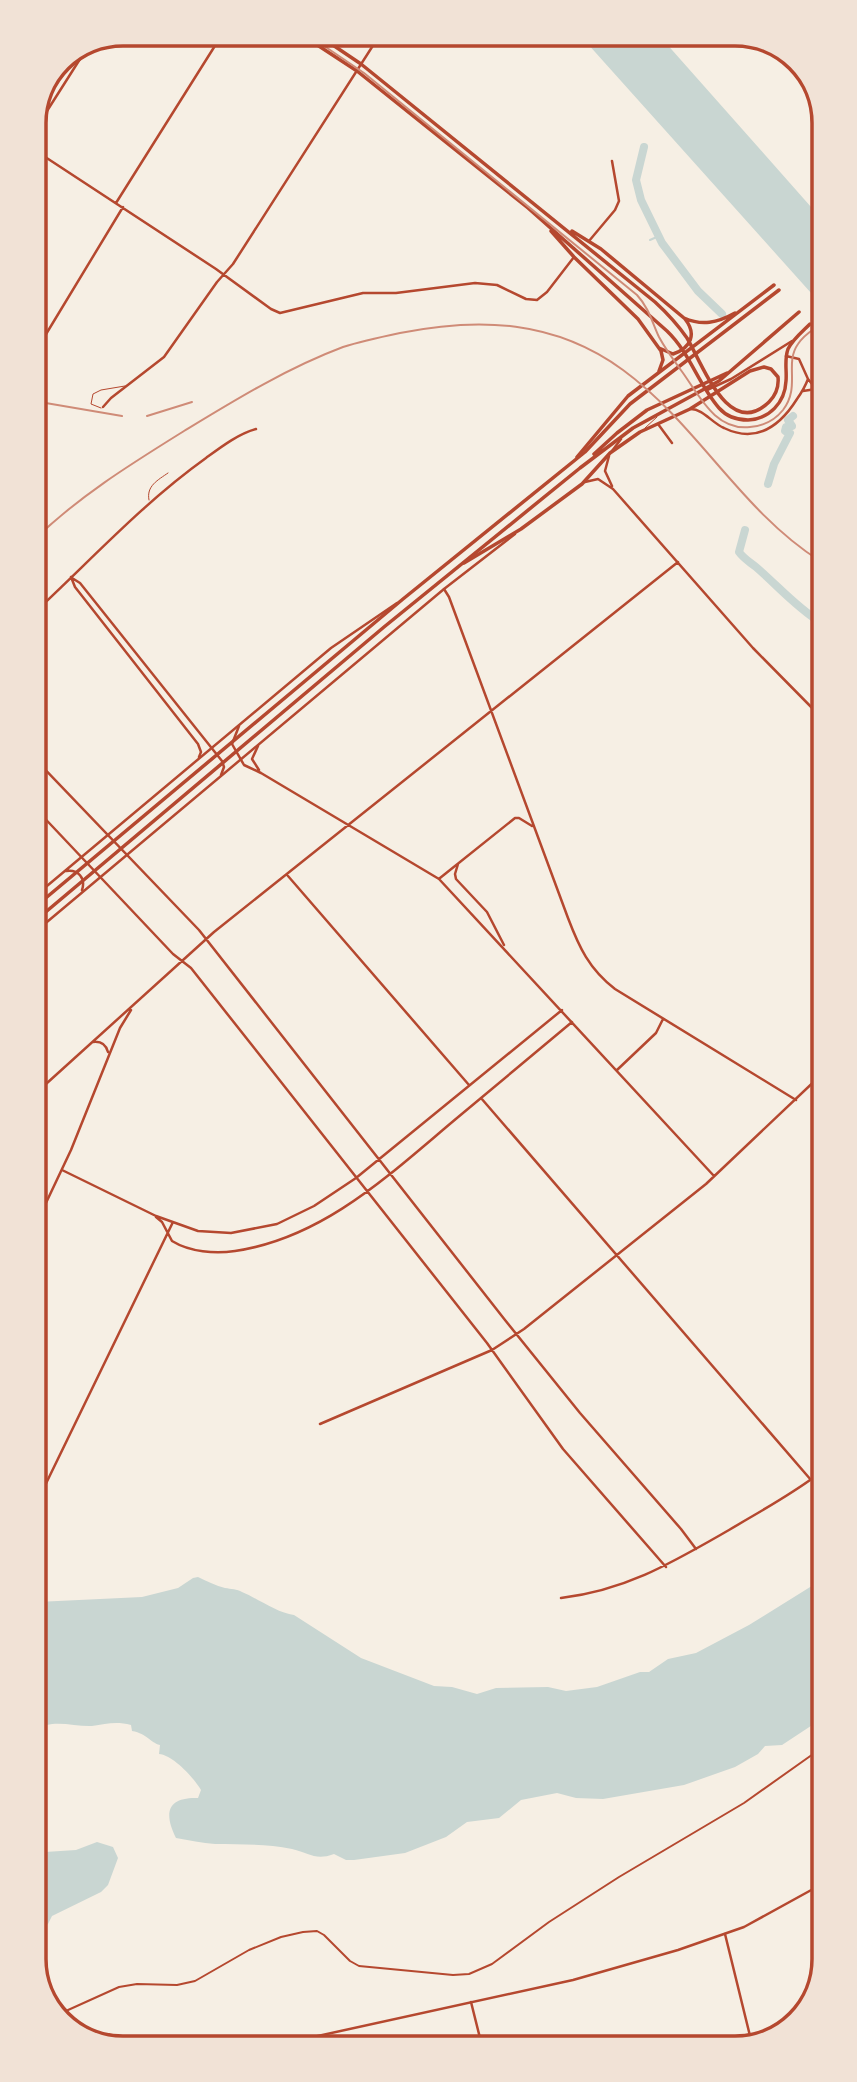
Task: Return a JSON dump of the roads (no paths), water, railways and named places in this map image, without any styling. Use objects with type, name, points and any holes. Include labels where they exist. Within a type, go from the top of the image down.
[{"type":"main road","points":[[319,46],[357,71],[619,288],[679,344],[713,400],[719,408],[733,417],[749,420],[775,409],[783,395],[786,381],[786,356],[794,340],[810,324]]},
{"type":"main road","points":[[335,46],[362,64],[628,279],[676,324],[720,396],[734,409],[754,411],[764,407],[773,398],[779,381],[773,370],[757,368],[724,388],[690,409],[640,432],[611,453],[582,484],[521,529],[456,568]]},
{"type":"main road","points":[[545,224],[574,257],[630,310],[658,346],[663,355],[663,364],[653,377]]},
{"type":"main road","points":[[562,225],[589,241],[684,318],[693,333],[687,347],[673,354],[658,346]]},
{"type":"main road","points":[[575,460],[619,405],[774,285]]},
{"type":"main road","points":[[46,898],[403,599],[575,460],[630,404],[779,290]]},
{"type":"main road","points":[[684,318],[712,323],[746,307]]},
{"type":"main road","points":[[46,912],[351,655],[580,468],[623,435],[707,390],[799,312]]},
{"type":"main road","points":[[580,468],[617,433],[647,411],[735,369]]},
{"type":"street","points":[[116,203],[215,46]]},
{"type":"street","points":[[103,407],[164,357],[233,264],[373,46]]},
{"type":"street","points":[[47,111],[81,57]]},
{"type":"street","points":[[46,157],[280,313],[363,293],[396,293],[475,283],[497,285],[526,299],[537,300],[547,292],[574,257]]},
{"type":"street","points":[[589,241],[615,210],[619,201],[611,161]]},
{"type":"street","points":[[46,334],[122,207]]},
{"type":"street","points":[[707,390],[732,379],[794,340]]},
{"type":"street","points":[[786,356],[799,359],[812,384]]},
{"type":"street","points":[[690,409],[699,410],[721,427],[737,433],[768,429],[782,421],[808,379]]},
{"type":"street","points":[[803,391],[812,390]]},
{"type":"street","points":[[658,424],[672,443]]},
{"type":"street","points":[[46,601],[151,501],[210,455],[245,432],[256,429]]},
{"type":"street","points":[[613,489],[606,471],[611,453],[623,435]]},
{"type":"street","points":[[582,484],[597,479],[613,489],[760,655],[812,708]]},
{"type":"street","points":[[46,923],[444,589],[521,529]]},
{"type":"street","points":[[46,1084],[206,940],[678,562]]},
{"type":"street","points":[[71,577],[80,583],[212,748],[223,764],[219,778]]},
{"type":"street","points":[[71,577],[75,587],[198,744],[201,752],[198,760]]},
{"type":"street","points":[[444,589],[449,595],[580,950],[591,967],[615,989],[796,1100]]},
{"type":"street","points":[[46,887],[331,648],[403,599]]},
{"type":"street","points":[[239,726],[232,741],[240,760],[247,767],[349,824],[439,879],[715,1176]]},
{"type":"street","points":[[258,746],[252,759],[261,773]]},
{"type":"street","points":[[46,770],[206,940],[516,1334],[696,1549]]},
{"type":"street","points":[[439,879],[515,818],[526,821],[535,828]]},
{"type":"street","points":[[46,820],[191,968],[492,1350],[563,1449],[666,1567]]},
{"type":"street","points":[[459,863],[454,874],[456,880],[487,912],[505,948]]},
{"type":"street","points":[[63,872],[73,871],[81,876],[84,885],[81,893]]},
{"type":"street","points":[[287,874],[469,1085]]},
{"type":"street","points":[[46,1203],[125,1019],[138,1002]]},
{"type":"street","points":[[62,1170],[156,1216],[198,1231],[216,1233],[261,1229],[299,1214],[356,1178],[562,1010]]},
{"type":"street","points":[[617,1070],[656,1033],[663,1019]]},
{"type":"street","points":[[156,1216],[162,1222],[167,1235],[177,1244],[206,1251],[248,1249],[306,1230],[389,1174],[572,1022]]},
{"type":"street","points":[[90,1042],[101,1042],[106,1046],[108,1058]]},
{"type":"street","points":[[320,1424],[492,1350],[516,1334],[618,1256],[715,1176],[812,1084]]},
{"type":"street","points":[[481,1098],[810,1480],[666,1567],[611,1587],[561,1598]]},
{"type":"street","points":[[46,1484],[173,1222]]},
{"type":"street","points":[[66,2011],[118,1987],[137,1984],[177,1985],[195,1981],[249,1950],[281,1937],[303,1932],[317,1931],[350,1961],[370,1969],[453,1975],[477,1971],[492,1964],[549,1922],[619,1877],[744,1803],[812,1755]]},
{"type":"street","points":[[317,2036],[573,1980],[726,1934],[762,1918],[812,1890]]},
{"type":"street","points":[[726,1934],[750,2035]]},
{"type":"street","points":[[471,2002],[480,2036]]},
{"type":"lane","points":[[103,407],[97,408],[91,404],[93,394],[100,390],[127,386]]},
{"type":"lane","points":[[640,432],[663,412]]},
{"type":"lane","points":[[151,501],[148,494],[151,485],[168,473]]},
{"type":"waterway","points":[[644,147],[636,180],[641,200],[662,243],[698,291],[722,314]]},
{"type":"waterway","points":[[650,240],[659,236]]},
{"type":"waterway","points":[[768,484],[774,464],[790,433],[785,431],[786,427],[792,426],[788,420],[793,416]]},
{"type":"waterway","points":[[745,530],[739,552],[812,617]]},
{"type":"tram line","points":[[324,46],[364,73],[637,295],[665,347],[696,392],[710,410],[728,424],[738,427],[755,426],[780,414],[791,392],[794,352],[801,340],[812,330]]},
{"type":"railway","points":[[46,529],[125,468],[222,408],[302,365],[343,347],[386,336],[429,328],[487,324],[543,332],[571,341],[597,353],[623,370],[674,416],[766,518],[812,555]]},
{"type":"railway","points":[[147,416],[192,402]]},
{"type":"railway","points":[[46,403],[122,416]]}]
